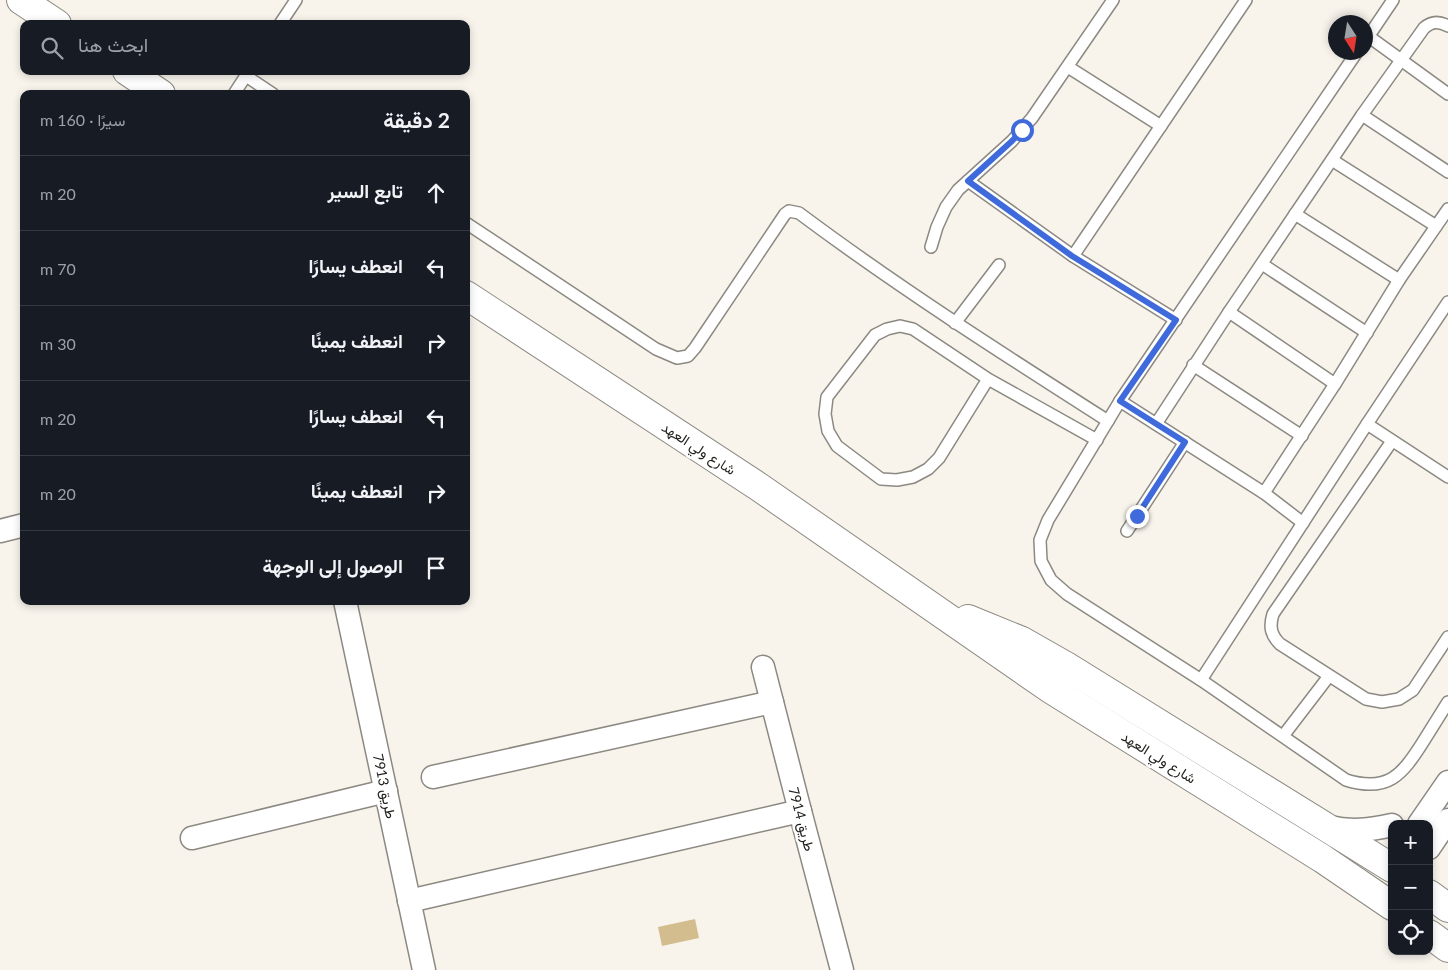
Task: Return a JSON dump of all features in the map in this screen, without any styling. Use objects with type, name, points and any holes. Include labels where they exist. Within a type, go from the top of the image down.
[{"type":"main road","points":[[21,0],[51,20]]},
{"type":"main road","points":[[133,75],[155,90]]},
{"type":"main road","name":"شارع ولي العهد","points":[[470,298],[759,487],[1049,688],[1314,854],[1387,902]]},
{"type":"main road","name":"شارع ولي العهد","points":[[929,605],[1022,641],[1066,666],[1388,865]]},
{"type":"main road","points":[[1433,897],[1448,908]]},
{"type":"main road","points":[[1433,937],[1448,948]]},
{"type":"street","points":[[0,531],[20,526]]},
{"type":"street","name":"طريق 7913","points":[[346,605],[424,970]]},
{"type":"street","name":"طريق 7914","points":[[764,667],[842,970]]},
{"type":"street","points":[[433,777],[772,702]]},
{"type":"street","points":[[192,838],[386,791]]},
{"type":"street","points":[[1403,820],[1416,814],[1442,791]]},
{"type":"street","points":[[1422,820],[1442,791]]},
{"type":"street","points":[[409,901],[800,811]]},
{"type":"street","points":[[1433,842],[1448,820]]},
{"type":"street","points":[[1325,826],[1347,831],[1371,830],[1388,826]]},
{"type":"lane","points":[[283,20],[296,0]]},
{"type":"lane","points":[[931,247],[946,207],[958,190],[1012,141],[1032,118],[1113,0]]},
{"type":"lane","points":[[1072,256],[1246,0]]},
{"type":"lane","points":[[1373,29],[1393,0]]},
{"type":"lane","points":[[1156,424],[1229,312],[1401,60],[1428,24],[1438,22],[1448,26]]},
{"type":"lane","points":[[1373,42],[1448,94]]},
{"type":"lane","points":[[1352,60],[1120,401],[1048,520],[1040,540],[1041,561],[1050,580],[1067,594],[1200,680],[1346,780],[1361,784],[1376,784],[1391,779],[1404,770],[1448,702]]},
{"type":"lane","points":[[1068,67],[1161,126]]},
{"type":"lane","points":[[237,90],[247,75]]},
{"type":"lane","points":[[250,75],[268,90]]},
{"type":"lane","points":[[1362,115],[1448,172]]},
{"type":"lane","points":[[1332,160],[1436,226]]},
{"type":"lane","points":[[968,181],[1072,256],[1176,320]]},
{"type":"lane","points":[[1264,493],[1335,384],[1399,280],[1448,209]]},
{"type":"lane","points":[[470,226],[656,350],[678,358],[688,356],[695,348],[784,214],[789,212],[799,213],[858,257],[955,323],[1108,421]]},
{"type":"lane","points":[[1295,214],[1399,280]]},
{"type":"lane","points":[[1262,264],[1367,333]]},
{"type":"lane","points":[[955,323],[999,265]]},
{"type":"lane","points":[[1200,680],[1366,424],[1448,303]]},
{"type":"lane","points":[[1229,312],[1335,384]]},
{"type":"lane","points":[[988,379],[939,458],[928,470],[913,477],[897,480],[881,479],[837,446],[828,431],[825,414],[828,397],[875,335],[887,329],[900,326],[913,329],[988,379],[1097,440]]},
{"type":"lane","points":[[1194,365],[1302,436]]},
{"type":"lane","points":[[1120,401],[1264,493],[1302,523]]},
{"type":"lane","points":[[1366,424],[1448,477]]},
{"type":"lane","points":[[1392,441],[1273,614],[1271,631],[1274,638],[1280,644],[1329,676],[1366,699],[1382,702],[1398,699],[1413,690],[1448,637]]},
{"type":"lane","points":[[1128,532],[1185,442]]},
{"type":"lane","points":[[1282,736],[1329,676]]},
{"type":"shaded area","points":[[695,919],[699,938],[662,946],[658,927]]},
{"type":"route","points":[[1022,130],[968,181],[1072,256],[1176,320],[1120,401],[1185,442],[1137,516]]}]
